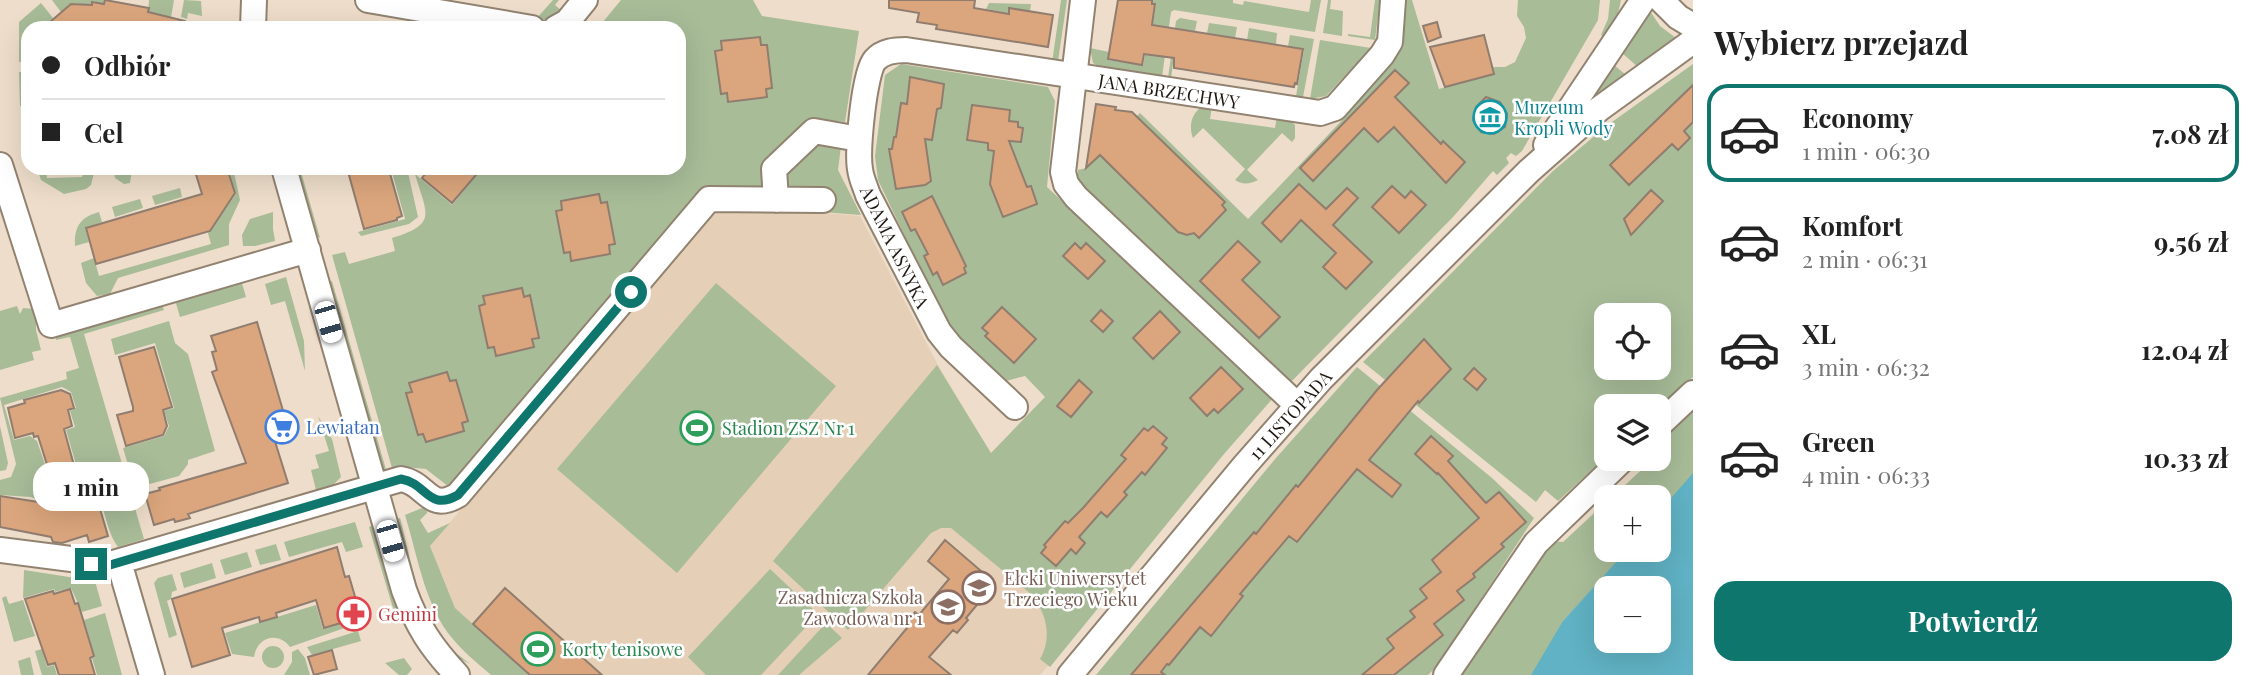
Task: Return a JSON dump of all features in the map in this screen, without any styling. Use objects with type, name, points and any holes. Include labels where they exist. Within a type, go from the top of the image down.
[{"type":"street","points":[[253,21],[254,0]]},
{"type":"street","points":[[368,0],[491,21]]},
{"type":"street","points":[[567,21],[585,0]]},
{"type":"street","points":[[1083,0],[1063,178],[1070,190],[1296,404]]},
{"type":"street","name":"JANA BRZECHWY","points":[[878,57],[887,52],[906,50],[1312,113],[1335,108],[1382,55],[1390,42],[1393,0]]},
{"type":"street","name":"11 LISTOPADA","points":[[1529,171],[1643,0]]},
{"type":"street","points":[[1661,0],[1678,17],[1693,26]]},
{"type":"street","name":"11 LISTOPADA","points":[[1070,675],[1296,404],[1529,171],[1599,109],[1693,41]]},
{"type":"street","name":"ADAMA ASNYKA","points":[[878,57],[869,73],[859,139],[861,177],[929,314],[945,340],[1014,407]]},
{"type":"street","points":[[776,200],[774,169],[814,131],[859,139]]},
{"type":"street","points":[[0,165],[51,325],[308,250]]},
{"type":"street","points":[[286,175],[412,613],[432,648],[457,675]]},
{"type":"street","points":[[0,550],[102,565],[401,479],[411,481],[436,501],[448,500],[458,495],[709,200],[823,200]]},
{"type":"street","points":[[1671,414],[1693,393]]},
{"type":"street","points":[[1446,675],[1536,543],[1611,471]]},
{"type":"street","points":[[118,562],[152,675]]},
{"type":"shaded area","points":[[782,209],[860,216],[938,365],[991,454],[1077,633],[1040,675],[516,675],[463,628],[430,546],[713,210]]},
{"type":"green space","points":[[52,0],[105,0],[104,4],[92,1],[91,5],[71,3],[61,12]]},
{"type":"green space","points":[[149,0],[174,0],[170,21],[157,21],[158,14],[148,12]]},
{"type":"green space","points":[[184,0],[201,1],[202,16],[188,13],[187,19],[181,17]]},
{"type":"green space","points":[[553,0],[559,0],[555,5],[565,14],[551,21],[538,21],[537,18]]},
{"type":"green space","points":[[621,0],[753,0],[762,16],[859,31],[845,122],[837,121],[834,144],[841,146],[838,170],[861,215],[782,209],[712,210],[467,501],[426,469],[392,468],[332,255],[345,252],[349,264],[395,251],[392,238],[417,228],[425,215],[415,175],[452,205],[477,175],[686,175],[686,21],[604,21]]},
{"type":"green space","points":[[1061,0],[1067,0],[1058,61],[1052,63]]},
{"type":"green space","points":[[1153,0],[1233,0],[1233,3],[1243,5],[1244,1],[1309,12],[1311,0],[1321,0],[1315,32],[1174,10],[1171,12],[1162,77],[1102,68],[1093,63],[1090,48],[1109,52],[1108,60],[1143,65],[1145,55],[1148,55],[1152,30],[1149,23],[1153,23],[1156,4],[1152,3]]},
{"type":"green space","points":[[1328,0],[1331,0],[1330,9],[1343,11],[1342,36],[1323,33]]},
{"type":"green space","points":[[1375,0],[1380,0],[1375,40],[1348,36],[1370,37]]},
{"type":"green space","points":[[1401,0],[1412,0],[1439,89],[1494,74],[1493,67],[1505,67],[1515,62],[1526,38],[1524,27],[1517,16],[1518,0],[1600,0],[1598,20],[1522,151],[1516,156],[1511,153],[1506,158],[1509,163],[1497,175],[1493,171],[1453,217],[1287,386],[1078,185],[1078,170],[1086,168],[1140,113],[1248,219],[1347,115],[1342,109]]},
{"type":"green space","points":[[1610,0],[1621,0],[1618,14],[1604,37],[1601,35],[1608,19]]},
{"type":"green space","points":[[41,3],[53,18],[50,21],[21,21],[19,62],[19,22]]},
{"type":"green space","points":[[989,3],[1031,4],[1030,11],[1010,8],[1008,13],[986,9]]},
{"type":"green space","points":[[1650,11],[1660,26],[1676,38],[1638,67],[1622,53]]},
{"type":"green space","points":[[1180,18],[1197,21],[1195,31],[1178,29],[1171,78],[1168,78],[1176,21]]},
{"type":"green space","points":[[1209,23],[1237,27],[1235,38],[1207,33]]},
{"type":"green space","points":[[1249,28],[1277,33],[1276,44],[1247,40]]},
{"type":"green space","points":[[1290,35],[1314,39],[1303,97],[1296,96],[1304,50],[1288,46]]},
{"type":"green space","points":[[1320,40],[1371,48],[1326,96],[1310,99]]},
{"type":"green space","points":[[901,64],[1048,87],[1055,101],[1047,187],[1273,398],[1050,667],[1040,659],[1047,634],[1044,617],[1036,601],[951,528],[941,528],[931,533],[848,630],[773,561],[937,365],[991,453],[1045,397],[1025,376],[1006,381],[954,332],[931,291],[878,180],[875,156],[885,75]]},
{"type":"green space","points":[[1693,64],[1693,377],[1671,397],[1671,394],[1594,394],[1594,468],[1558,501],[1545,490],[1536,502],[1363,362],[1553,171],[1605,127]]},
{"type":"green space","points":[[1614,65],[1626,75],[1582,109]]},
{"type":"green space","points":[[19,72],[21,72],[21,106]]},
{"type":"green space","points":[[1205,105],[1212,106],[1210,119],[1275,128],[1277,116],[1288,118],[1295,125],[1295,138],[1292,142],[1282,133],[1247,170],[1258,180],[1240,183],[1235,180],[1245,169],[1203,128],[1193,138],[1192,119]]},
{"type":"green space","points":[[39,175],[47,175],[47,178],[94,175],[91,185],[86,189],[64,194],[41,180]]},
{"type":"green space","points":[[114,175],[131,175],[130,183],[124,184]]},
{"type":"green space","points":[[230,175],[235,175],[240,200],[229,224],[229,245],[118,278],[110,294],[97,296],[86,283],[81,263],[94,258],[99,276],[211,244],[208,233],[236,194]]},
{"type":"green space","points":[[297,175],[302,175],[320,238],[316,236]]},
{"type":"green space","points":[[393,175],[409,175],[418,217],[409,224],[361,236],[358,232],[405,219]]},
{"type":"green space","points":[[180,188],[182,197],[155,205],[152,196]]},
{"type":"green space","points":[[140,199],[143,208],[115,217],[112,207]]},
{"type":"green space","points":[[99,212],[102,222],[85,228],[89,242],[75,246],[80,223]]},
{"type":"green space","points":[[273,212],[275,241],[243,246],[242,235],[250,219]]},
{"type":"green space","points":[[286,277],[304,341],[305,371],[285,301],[271,305],[265,284]]},
{"type":"green space","points":[[241,280],[246,297],[180,317],[175,300]]},
{"type":"green space","points":[[332,281],[387,473],[383,471],[327,283]]},
{"type":"green space","name":"Stadion ZSZ Nr 1","points":[[716,283],[836,386],[677,573],[557,469]]},
{"type":"green space","points":[[161,302],[164,310],[84,334],[144,539],[118,547],[89,476],[80,478],[66,430],[75,427],[70,411],[76,408],[71,392],[62,387],[4,405],[14,440],[30,436],[37,441],[48,473],[53,472],[60,496],[58,505],[45,509],[42,502],[31,497],[0,495],[0,480],[11,477],[16,464],[0,398],[67,379],[66,372],[79,368],[70,337],[56,340],[55,333]]},
{"type":"green space","points":[[17,306],[20,314],[23,308],[36,309],[36,330],[41,350],[32,352],[34,360],[0,370],[0,311]]},
{"type":"green space","points":[[169,321],[175,343],[188,354],[215,451],[188,460],[179,476],[135,488],[123,448],[164,436],[169,426],[164,411],[174,408],[155,343],[115,355],[111,339]]},
{"type":"green space","points":[[1357,367],[1492,478],[1534,518],[1437,666],[1428,675],[1096,675],[1276,458]]},
{"type":"green space","points":[[1693,404],[1693,512],[1671,535],[1671,485],[1625,485],[1640,471],[1671,471],[1671,424]]},
{"type":"green space","points":[[318,416],[332,439],[341,477],[332,486],[316,490],[311,470],[319,468],[315,455],[329,451]]},
{"type":"green space","points":[[0,426],[8,463],[6,470],[0,471]]},
{"type":"green space","points":[[427,506],[427,513],[420,520],[428,533],[450,523],[430,546],[455,608],[529,675],[491,675],[468,655],[440,620],[422,576],[405,515]]},
{"type":"green space","points":[[1594,513],[1594,562],[1637,562],[1620,576],[1594,576],[1594,587],[1563,621],[1566,675],[1458,675],[1548,541],[1563,542]]},
{"type":"green space","points":[[400,518],[416,583],[428,616],[445,643],[470,664],[449,653],[425,618],[395,519]]},
{"type":"green space","points":[[355,522],[363,547],[346,552],[342,542],[289,557],[284,542]]},
{"type":"green space","points":[[373,525],[400,614],[400,624],[369,527]]},
{"type":"green space","points":[[276,544],[281,560],[260,565],[255,550]]},
{"type":"green space","points":[[247,552],[252,567],[225,575],[220,560]]},
{"type":"green space","points":[[212,563],[216,578],[184,588],[180,573]]},
{"type":"green space","points":[[770,569],[818,614],[761,675],[706,675],[688,657]]},
{"type":"green space","points":[[24,570],[95,581],[102,606],[82,612],[71,588],[55,592],[54,589],[23,598]]},
{"type":"green space","points":[[172,574],[177,590],[172,592],[171,599],[167,601],[177,635],[169,638],[154,583],[158,578]]},
{"type":"green space","points":[[6,596],[9,604],[23,600],[35,636],[14,642],[2,598]]},
{"type":"green space","points":[[316,605],[323,629],[359,618],[359,623],[290,647],[280,639],[269,638],[259,645],[254,657],[232,654],[225,633]]},
{"type":"green space","points":[[105,613],[122,675],[97,675],[92,658],[95,657],[84,620]]},
{"type":"green space","points":[[826,623],[842,638],[799,675],[778,675]]},
{"type":"green space","points":[[358,631],[361,641],[312,655],[307,647]]},
{"type":"green space","points":[[273,646],[281,649],[284,657],[281,665],[273,668],[265,665],[262,657],[265,649]]},
{"type":"green space","points":[[42,649],[47,667],[54,665],[57,675],[42,675],[35,651]]},
{"type":"green space","points":[[298,649],[305,658],[310,675],[284,675],[292,662],[292,652]]},
{"type":"green space","points":[[30,657],[34,675],[21,675],[18,661]]},
{"type":"green space","points":[[404,658],[412,669],[407,675],[399,675],[385,663]]},
{"type":"water","points":[[1693,473],[1693,675],[1531,675],[1563,621],[1594,587],[1594,653],[1671,653],[1671,576],[1604,576],[1616,562],[1671,562],[1671,498]]},
{"type":"building","points":[[105,0],[149,8],[148,12],[185,21],[51,21],[71,4],[104,4]]},
{"type":"building","points":[[889,0],[975,0],[974,8],[1009,14],[1009,8],[1053,15],[1048,47],[936,29],[937,25],[917,22],[919,13],[889,8]]},
{"type":"building","points":[[1118,0],[1152,0],[1152,4],[1155,4],[1152,25],[1303,49],[1297,84],[1295,83],[1294,87],[1174,68],[1174,58],[1144,54],[1142,65],[1108,59]]},
{"type":"building","points":[[1437,22],[1441,37],[1428,42],[1423,26]]},
{"type":"building","points":[[1484,35],[1494,74],[1445,87],[1430,47]]},
{"type":"building","points":[[760,37],[761,45],[767,45],[772,88],[766,89],[767,97],[728,102],[727,93],[721,94],[715,51],[722,50],[721,41]]},
{"type":"building","points":[[1395,70],[1409,83],[1395,97],[1441,144],[1443,141],[1465,162],[1446,183],[1394,127],[1378,142],[1364,128],[1313,181],[1300,168]]},
{"type":"building","points":[[910,77],[944,84],[941,108],[937,109],[932,140],[925,139],[931,181],[925,185],[896,189],[889,149],[892,149],[896,137],[901,103],[907,104]]},
{"type":"building","points":[[1693,85],[1693,122],[1684,131],[1690,138],[1678,150],[1672,144],[1629,185],[1610,165]]},
{"type":"building","name":"Muzeum Kropli Wody","points":[[1486,97],[1500,102],[1507,114],[1505,127],[1494,134],[1481,132],[1473,120],[1476,107]]},
{"type":"building","points":[[1096,104],[1132,112],[1225,202],[1222,205],[1226,210],[1199,238],[1194,233],[1187,235],[1178,232],[1100,155],[1086,168]]},
{"type":"building","points":[[972,105],[1010,110],[1009,121],[1018,122],[1018,127],[1023,128],[1021,142],[1009,141],[1027,187],[1031,186],[1037,204],[1003,217],[990,184],[994,151],[988,150],[988,143],[967,140]]},
{"type":"building","points":[[196,175],[229,175],[235,193],[210,231],[96,264],[86,228],[202,194]]},
{"type":"building","points":[[349,175],[390,175],[402,216],[397,220],[364,229]]},
{"type":"building","points":[[424,175],[476,175],[452,203],[422,178]]},
{"type":"building","points":[[1299,184],[1326,209],[1347,188],[1358,198],[1333,225],[1372,262],[1346,289],[1323,267],[1336,253],[1301,220],[1281,242],[1262,223]]},
{"type":"building","points":[[1392,186],[1405,198],[1411,191],[1426,205],[1399,233],[1372,207]]},
{"type":"building","points":[[1651,190],[1663,201],[1631,235],[1624,219]]},
{"type":"building","points":[[599,194],[601,203],[607,202],[615,244],[609,245],[610,254],[571,261],[570,252],[564,253],[556,211],[562,210],[561,201]]},
{"type":"building","points":[[932,196],[966,266],[966,273],[943,285],[937,272],[933,275],[924,256],[928,254],[915,229],[911,231],[902,212]]},
{"type":"building","points":[[1238,241],[1260,262],[1242,280],[1280,317],[1259,338],[1200,281]]},
{"type":"building","points":[[1075,243],[1081,249],[1086,243],[1105,261],[1088,279],[1063,256]]},
{"type":"building","points":[[522,288],[524,297],[530,295],[539,338],[532,339],[534,347],[496,356],[494,347],[488,348],[479,306],[485,304],[483,296]]},
{"type":"building","points":[[1002,307],[1036,339],[1014,363],[985,336],[988,333],[982,328]]},
{"type":"building","points":[[1101,310],[1113,321],[1103,332],[1091,321]]},
{"type":"building","points":[[1160,311],[1180,332],[1153,359],[1133,338]]},
{"type":"building","points":[[257,322],[289,431],[273,435],[288,483],[188,514],[190,518],[154,525],[145,494],[246,463],[212,372],[217,370],[212,352],[216,351],[211,336]]},
{"type":"building","points":[[1424,339],[1451,369],[1419,403],[1418,401],[1369,460],[1401,485],[1392,497],[1357,469],[1297,542],[1289,536],[1240,594],[1243,596],[1211,636],[1200,627],[1161,672],[1165,675],[1131,675],[1254,532],[1256,534],[1296,485],[1298,487],[1377,390]]},
{"type":"building","points":[[154,347],[172,407],[163,410],[167,426],[163,435],[126,446],[117,415],[133,411],[133,407],[119,357]]},
{"type":"building","points":[[1221,367],[1243,389],[1218,413],[1214,409],[1207,416],[1190,398]]},
{"type":"building","points":[[1474,368],[1486,379],[1477,390],[1464,379]]},
{"type":"building","points":[[447,372],[450,381],[456,380],[468,421],[462,423],[464,431],[426,442],[423,434],[418,435],[406,393],[412,392],[409,383]]},
{"type":"building","points":[[1079,380],[1092,392],[1071,417],[1057,406]]},
{"type":"building","points":[[61,390],[70,394],[74,408],[68,410],[72,426],[64,429],[78,480],[87,478],[92,494],[98,502],[108,536],[89,542],[87,535],[62,543],[53,542],[51,537],[0,527],[0,496],[64,506],[54,470],[49,471],[38,436],[34,437],[33,433],[15,438],[8,408],[25,403],[24,400]]},
{"type":"building","points":[[1153,426],[1167,438],[1162,444],[1167,448],[1145,475],[1142,472],[1124,492],[1127,495],[1107,517],[1101,512],[1079,537],[1085,543],[1076,554],[1071,549],[1056,566],[1041,553],[1046,547],[1044,545],[1065,521],[1068,523],[1083,508],[1126,459],[1121,455],[1144,428],[1148,431]]},
{"type":"building","points":[[1431,436],[1453,456],[1448,461],[1486,503],[1499,492],[1526,522],[1501,544],[1504,547],[1473,574],[1475,577],[1457,591],[1464,600],[1434,624],[1443,635],[1394,675],[1362,675],[1394,648],[1387,639],[1415,617],[1410,611],[1427,598],[1420,589],[1441,572],[1432,560],[1479,518],[1438,473],[1415,454]]},
{"type":"building","name":"Zasadnicza Szkoła Zawodowa nr 1","points":[[945,540],[995,583],[957,633],[953,630],[929,657],[951,675],[868,675],[907,628],[904,625],[915,612],[919,615],[949,579],[928,561]]},
{"type":"building","points":[[337,547],[345,577],[349,576],[361,617],[324,628],[316,600],[276,613],[277,617],[260,622],[259,617],[222,628],[230,655],[192,667],[172,599]]},
{"type":"building","name":"Korty tenisowe","points":[[505,588],[602,675],[530,675],[473,624]]},
{"type":"building","points":[[70,589],[75,604],[78,603],[94,656],[90,658],[95,675],[59,675],[55,663],[48,665],[25,599]]},
{"type":"building","points":[[332,650],[337,669],[314,675],[308,657]]},
{"type":"place","name":"Muzeum Kropli Wody","points":[[1490,117]]},
{"type":"place","name":"Lewiatan","points":[[282,427]]},
{"type":"place","name":"Stadion ZSZ Nr 1","points":[[697,428]]},
{"type":"place","name":"Ełcki Uniwersytet Trzeciego Wieku","points":[[979,588]]},
{"type":"place","name":"Zasadnicza Szkoła Zawodowa nr 1","points":[[948,607]]},
{"type":"place","name":"Gemini","points":[[354,614]]},
{"type":"place","name":"Korty tenisowe","points":[[538,649]]},
{"type":"route","points":[[91,564],[110,565],[401,479],[411,481],[436,501],[448,500],[458,495],[631,292]]}]
